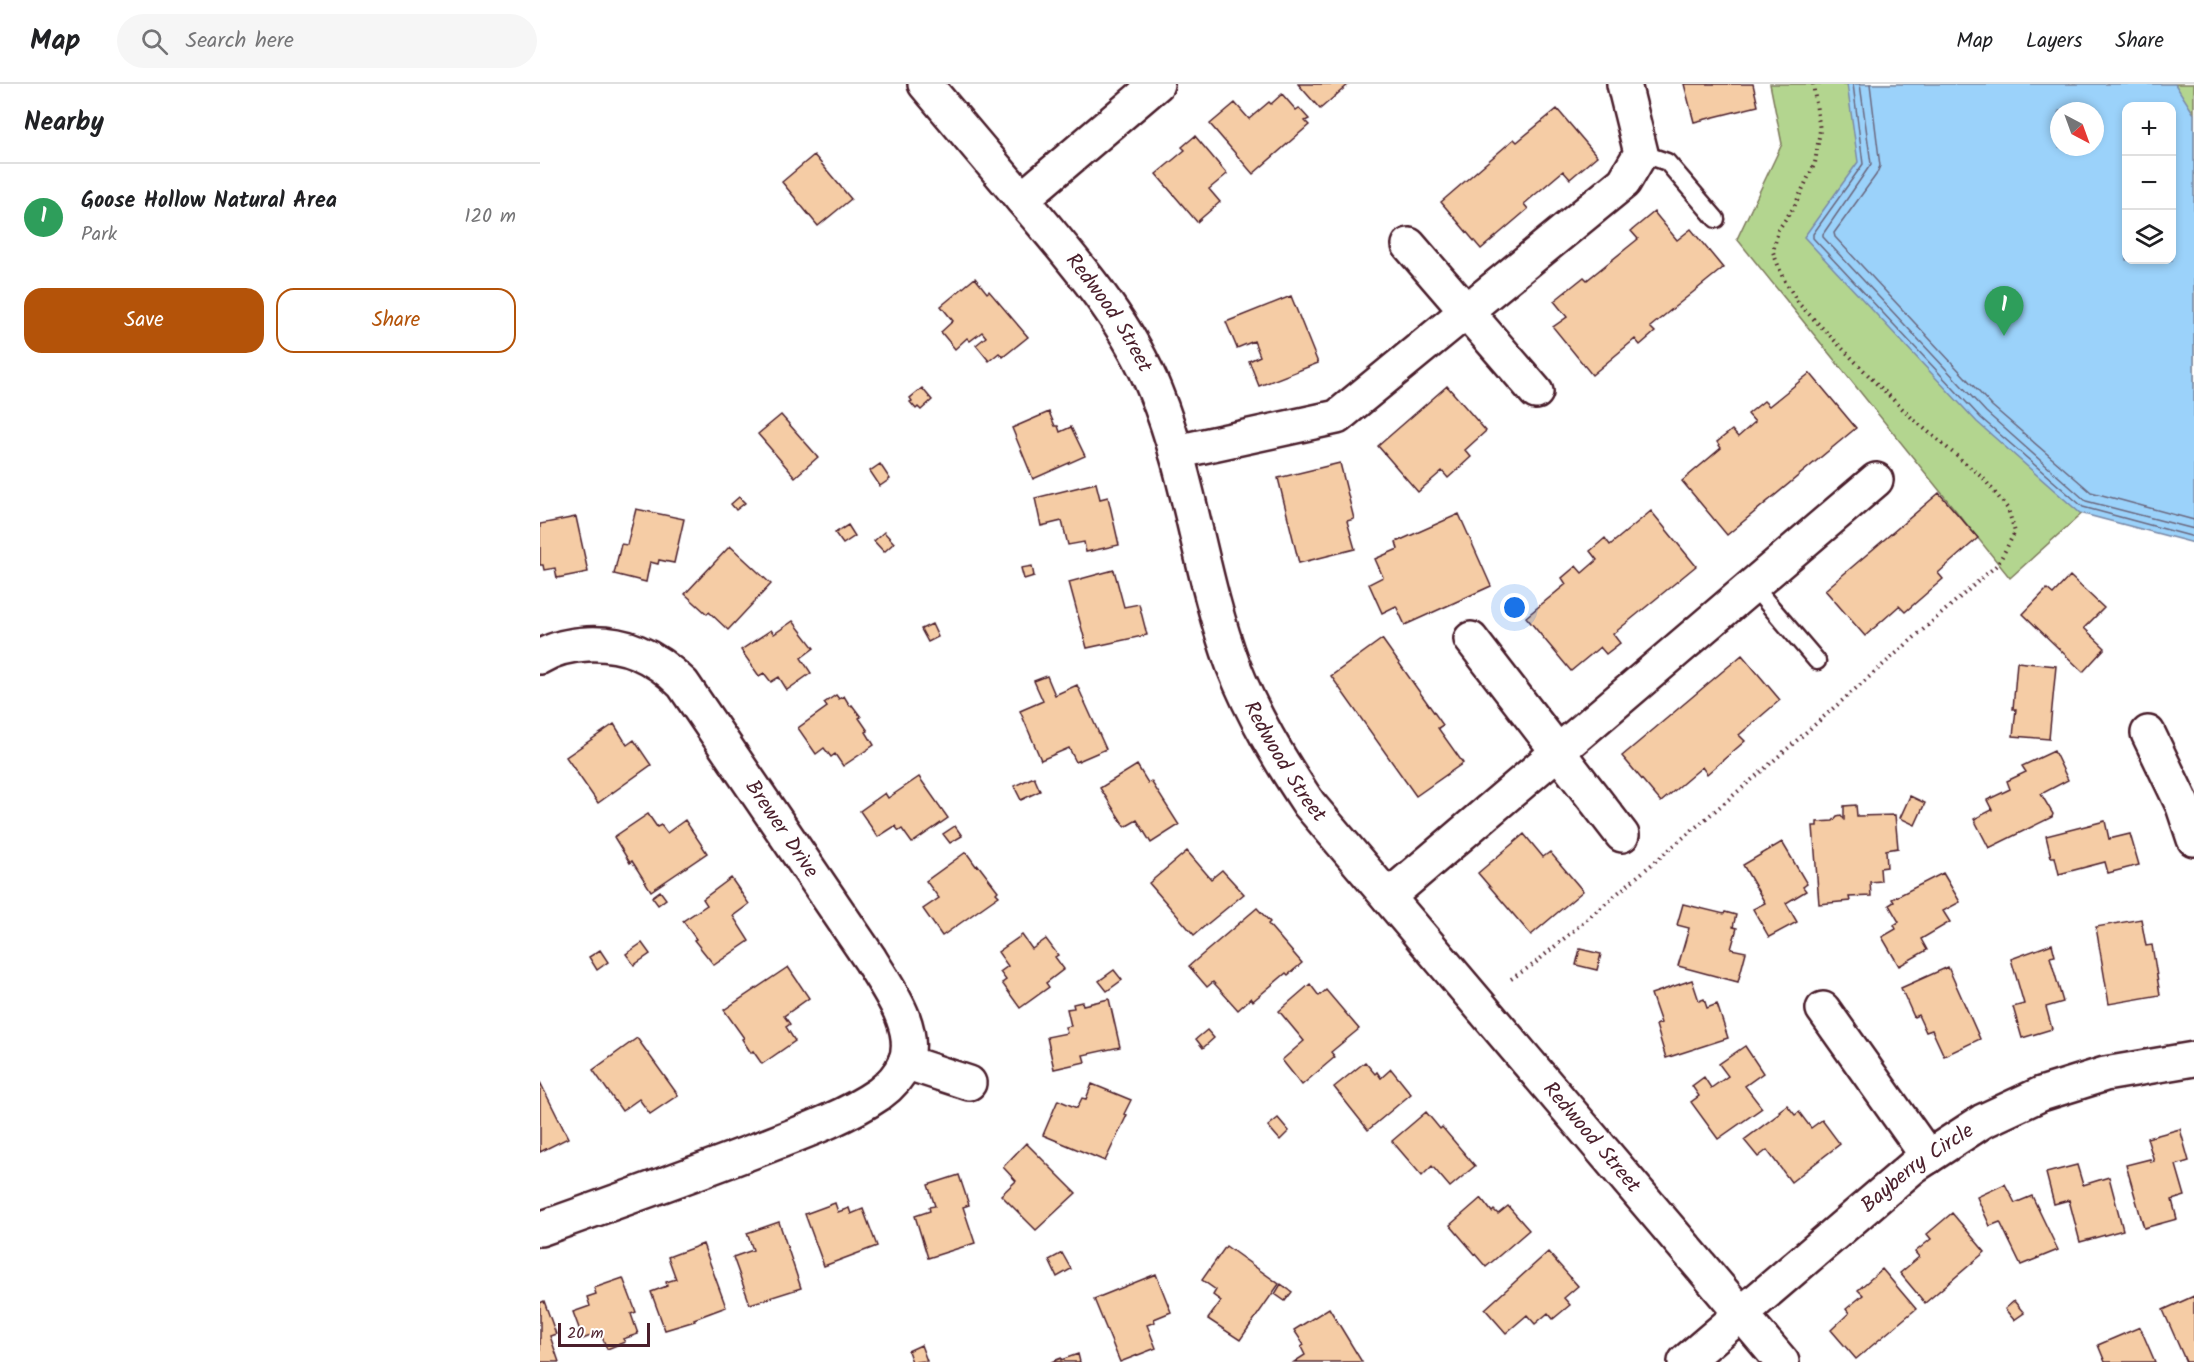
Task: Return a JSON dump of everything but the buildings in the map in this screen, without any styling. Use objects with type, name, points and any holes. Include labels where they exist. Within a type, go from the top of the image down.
[{"type":"street","name":"Redwood Street","points":[[925,84],[1098,290],[1155,389],[1176,452],[1233,665],[1256,718],[1276,755],[1309,804],[1782,1362]]},
{"type":"street","points":[[1022,199],[1157,84]]},
{"type":"street","points":[[1176,452],[1337,417],[1624,182],[1641,153],[1624,84]]},
{"type":"street","points":[[1409,245],[1536,392]]},
{"type":"street","points":[[1388,897],[1876,480]]},
{"type":"street","points":[[1471,639],[1622,835]]},
{"type":"street","name":"Brewer Drive","points":[[540,657],[548,652],[582,645],[621,646],[638,652],[670,671],[683,684],[881,978],[908,1032],[905,1062],[894,1081],[878,1094],[804,1132],[715,1167],[540,1229]]},
{"type":"street","points":[[2148,733],[2183,806],[2194,839]]},
{"type":"street","points":[[1823,1009],[1928,1157]]},
{"type":"street","name":"Bayberry Circle","points":[[1685,1362],[1914,1166],[1983,1121],[2042,1094],[2105,1074],[2194,1059]]},
{"type":"street","points":[[905,1062],[969,1083]]},
{"type":"lane","points":[[1641,153],[1666,162],[1716,219]]},
{"type":"lane","points":[[1752,585],[1817,661]]},
{"type":"path","points":[[1511,979],[1534,964],[1755,777],[1998,564],[2015,532],[2008,509],[1984,479],[1913,419],[1876,383],[1800,305],[1783,278],[1773,252],[1778,230],[1794,207],[1815,163],[1820,130],[1813,84]]},
{"type":"green space","points":[[1770,84],[2194,84],[2194,413],[2010,578],[1737,239],[1782,144]]},
{"type":"water","points":[[1847,84],[2175,84],[2194,114],[2194,543],[2080,513],[1977,422],[1804,237],[1858,162]]},
{"type":"place","name":"Goose Hollow Natural Area","points":[[2004,336]]}]
